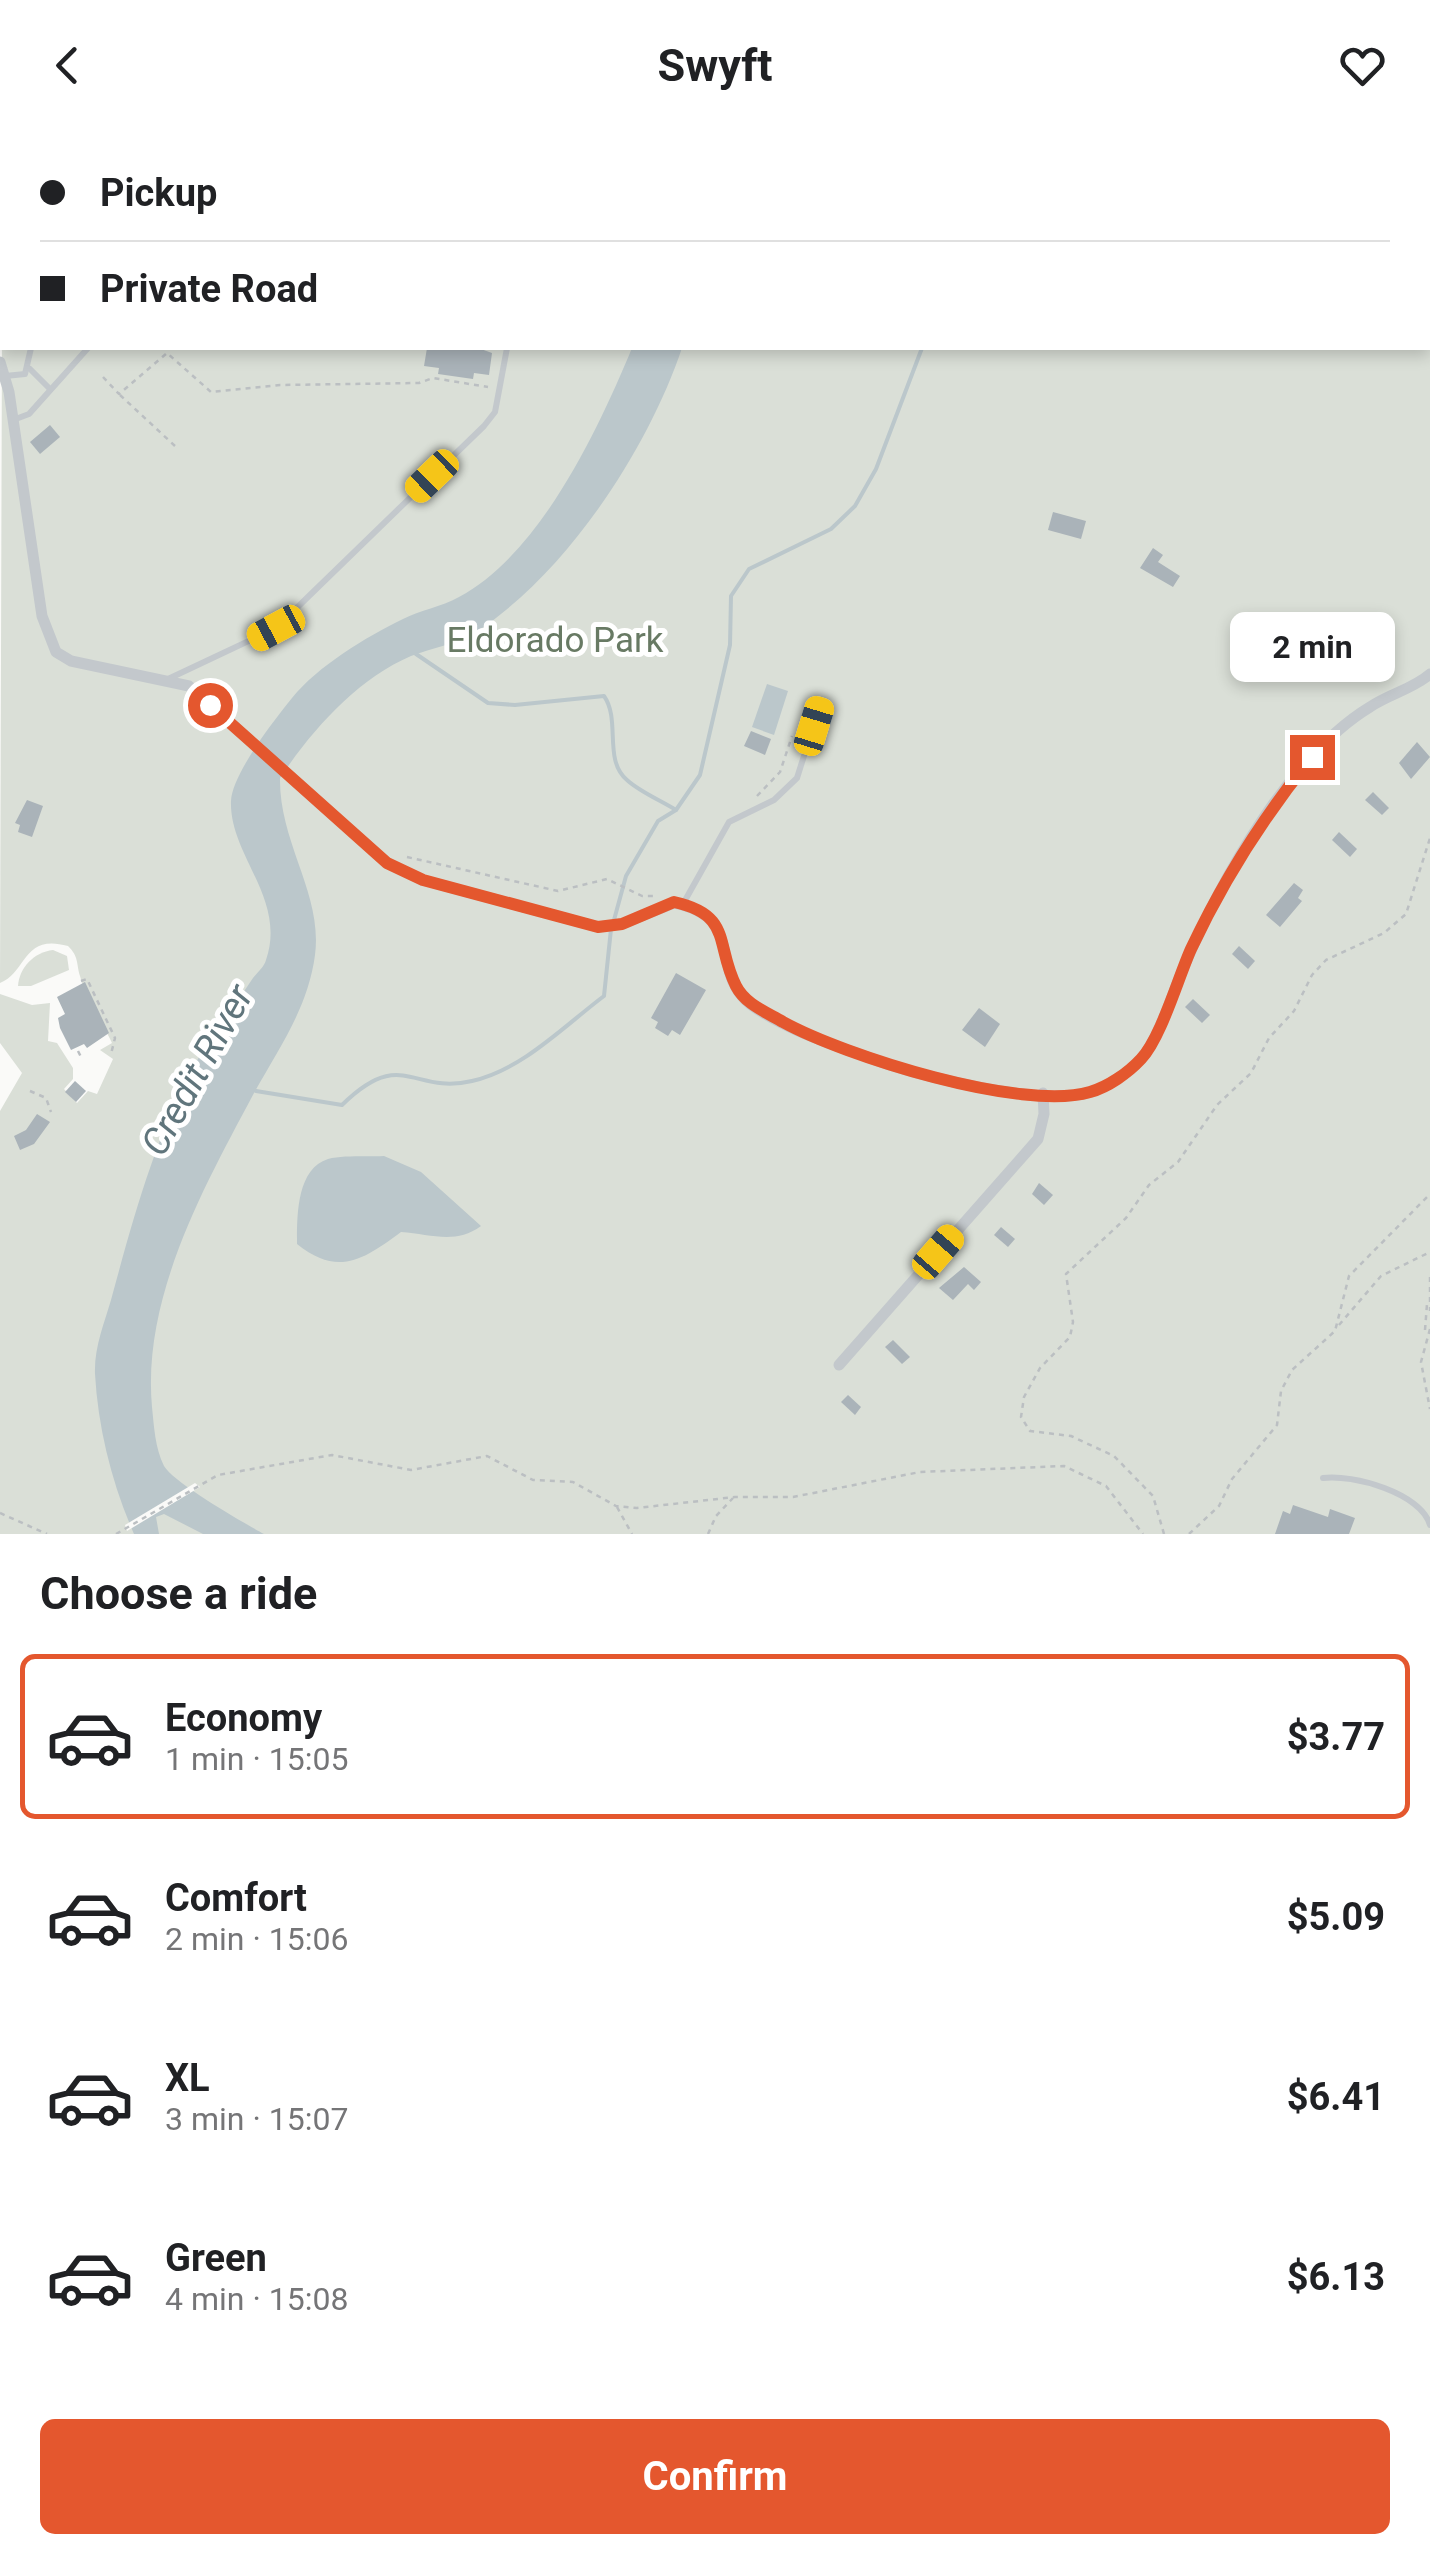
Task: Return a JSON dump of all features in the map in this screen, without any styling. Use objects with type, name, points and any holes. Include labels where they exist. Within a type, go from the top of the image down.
[{"type":"street","points":[[0,362],[13,420],[42,616],[56,652],[71,662],[189,686],[387,863],[423,880],[598,927],[622,924],[674,902],[682,904],[701,912],[721,929],[736,988],[750,1003],[806,1034],[888,1065],[965,1086],[1088,1093],[1120,1077],[1144,1057],[1193,946],[1273,804],[1337,733],[1370,706],[1430,674]]},
{"type":"street","points":[[839,1365],[1038,1139],[1043,1093]]},
{"type":"lane","points":[[4,376],[25,374],[30,369],[32,350]]},
{"type":"lane","points":[[13,420],[29,414],[86,350]]},
{"type":"lane","points":[[168,679],[276,628],[484,426],[495,412],[507,350]]},
{"type":"lane","points":[[30,369],[50,389]]},
{"type":"lane","points":[[682,904],[729,822],[774,800],[797,778],[821,702]]},
{"type":"lane","points":[[1322,1478],[1340,1477],[1413,1501],[1425,1511],[1430,1526]]},
{"type":"path","points":[[119,394],[167,353],[210,392],[280,385],[419,382],[433,378],[500,389]]},
{"type":"path","points":[[103,377],[175,446]]},
{"type":"path","points":[[752,800],[780,772],[792,736]]},
{"type":"path","points":[[1164,1534],[1153,1496],[1114,1456],[1070,1436],[1030,1431],[1021,1416],[1024,1397],[1040,1368],[1070,1337],[1073,1322],[1066,1274],[1126,1218],[1149,1185],[1178,1162],[1217,1105],[1251,1073],[1269,1038],[1294,1011],[1312,975],[1326,960],[1384,932],[1406,914],[1430,838]]},
{"type":"path","points":[[400,856],[558,891],[608,879],[642,896],[659,896]]},
{"type":"path","points":[[81,981],[86,979],[116,1038],[111,1054]]},
{"type":"path","points":[[78,1052],[82,1059]]},
{"type":"path","points":[[30,1091],[46,1098],[50,1112]]},
{"type":"path","points":[[1335,1330],[1349,1276],[1430,1194]]},
{"type":"path","points":[[1189,1534],[1219,1506],[1232,1479],[1277,1425],[1281,1391],[1292,1370],[1335,1330],[1381,1276],[1430,1252]]},
{"type":"path","points":[[1430,1278],[1422,1324],[1428,1330],[1421,1362],[1430,1409]]},
{"type":"path","points":[[1427,1304],[1430,1311]]},
{"type":"path","points":[[116,1534],[208,1479],[325,1455],[418,1470],[480,1455],[533,1480],[580,1484],[616,1506],[637,1508],[734,1497],[793,1497],[920,1472],[1064,1466],[1106,1486],[1143,1534]]},
{"type":"path","points":[[708,1534],[716,1516],[734,1497]]},
{"type":"path","points":[[616,1506],[632,1534]]},
{"type":"path","points":[[0,1513],[47,1534]]},
{"type":"green space","name":"Eldorado Park","points":[[2,350],[1430,350],[1430,1534],[0,1534],[0,1111],[22,1073],[0,1043],[0,994],[32,1005],[50,1003],[48,1041],[57,1043],[73,1068],[73,1079],[64,1089],[77,1103],[88,1091],[97,1094],[113,1059],[100,1050],[112,1043],[68,946],[53,943],[34,949],[0,983]]},
{"type":"green space","points":[[53,950],[67,956],[69,970],[31,986],[18,986],[29,962]]},
{"type":"water","name":"Credit River","points":[[631,350],[681,350],[626,467],[572,543],[542,577],[476,632],[411,656],[372,678],[321,724],[280,778],[286,824],[313,911],[316,933],[311,974],[291,1027],[216,1166],[180,1244],[157,1325],[151,1366],[154,1429],[164,1466],[195,1492],[264,1534],[203,1534],[164,1514],[156,1517],[159,1534],[134,1534],[103,1435],[96,1355],[136,1211],[180,1093],[200,1055],[266,960],[269,917],[233,821],[233,790],[255,747],[315,675],[389,626],[459,597],[515,551],[563,487]]},
{"type":"water","points":[[767,684],[788,691],[774,735],[752,727]]},
{"type":"water","points":[[384,1156],[421,1172],[481,1226],[452,1237],[401,1232],[350,1261],[325,1260],[297,1244],[304,1183],[317,1164],[334,1158]]},
{"type":"pier","points":[[195,1483],[200,1487],[127,1531],[125,1525]]},
{"type":"building","points":[[427,350],[492,353],[489,375],[474,373],[473,379],[438,374],[439,368],[424,366]]},
{"type":"building","points":[[50,425],[60,437],[40,454],[30,442]]},
{"type":"building","points":[[1053,512],[1086,521],[1081,539],[1048,530]]},
{"type":"building","points":[[1153,548],[1163,555],[1158,562],[1180,576],[1173,587],[1140,568]]},
{"type":"building","points":[[751,731],[771,739],[765,755],[744,746]]},
{"type":"building","points":[[1417,742],[1430,757],[1411,779],[1399,763]]},
{"type":"building","points":[[1373,792],[1389,808],[1382,815],[1365,800]]},
{"type":"building","points":[[27,800],[43,806],[32,837],[18,832],[20,825],[15,823]]},
{"type":"building","points":[[1339,832],[1357,849],[1350,857],[1332,840]]},
{"type":"building","points":[[1294,883],[1303,890],[1298,898],[1302,901],[1280,927],[1266,915]]},
{"type":"building","points":[[1239,946],[1255,961],[1248,969],[1232,954]]},
{"type":"building","points":[[676,973],[706,990],[680,1035],[672,1030],[668,1036],[655,1028],[658,1022],[651,1018]]},
{"type":"building","points":[[85,982],[109,1033],[87,1048],[84,1044],[71,1050],[60,1028],[58,1018],[65,1014],[57,997]]},
{"type":"building","points":[[1193,999],[1210,1015],[1202,1023],[1185,1007]]},
{"type":"building","points":[[979,1008],[1000,1024],[985,1047],[962,1030]]},
{"type":"building","points":[[75,1081],[86,1091],[76,1102],[65,1092]]},
{"type":"building","points":[[37,1114],[50,1122],[34,1144],[20,1150],[14,1136],[26,1130]]},
{"type":"building","points":[[1039,1183],[1053,1195],[1044,1205],[1032,1194]]},
{"type":"building","points":[[1001,1227],[1015,1239],[1008,1247],[994,1235]]},
{"type":"building","points":[[964,1267],[981,1282],[974,1290],[968,1284],[953,1300],[939,1288]]},
{"type":"building","points":[[893,1340],[910,1357],[902,1364],[885,1347]]},
{"type":"building","points":[[848,1395],[861,1407],[855,1415],[841,1402]]},
{"type":"building","points":[[1293,1505],[1328,1517],[1330,1509],[1355,1518],[1349,1534],[1275,1534],[1283,1511],[1290,1514]]},
{"type":"waterway","points":[[614,920],[626,876],[658,821],[676,810],[700,775],[730,645],[731,596],[749,569],[831,529],[855,506],[876,469],[921,350]]},
{"type":"waterway","points":[[416,654],[488,703],[515,705],[604,696],[620,772],[638,788],[676,810]]},
{"type":"waterway","points":[[256,1091],[342,1105],[379,1078],[407,1076],[452,1084],[508,1067],[542,1046],[604,996],[611,929]]},
{"type":"route","points":[[210,705],[387,863],[423,880],[598,927],[622,924],[674,902],[682,904],[701,912],[721,929],[736,988],[750,1003],[806,1034],[888,1065],[965,1086],[1043,1093],[1088,1093],[1120,1077],[1144,1057],[1193,946],[1241,857],[1273,804],[1312,757]]}]
